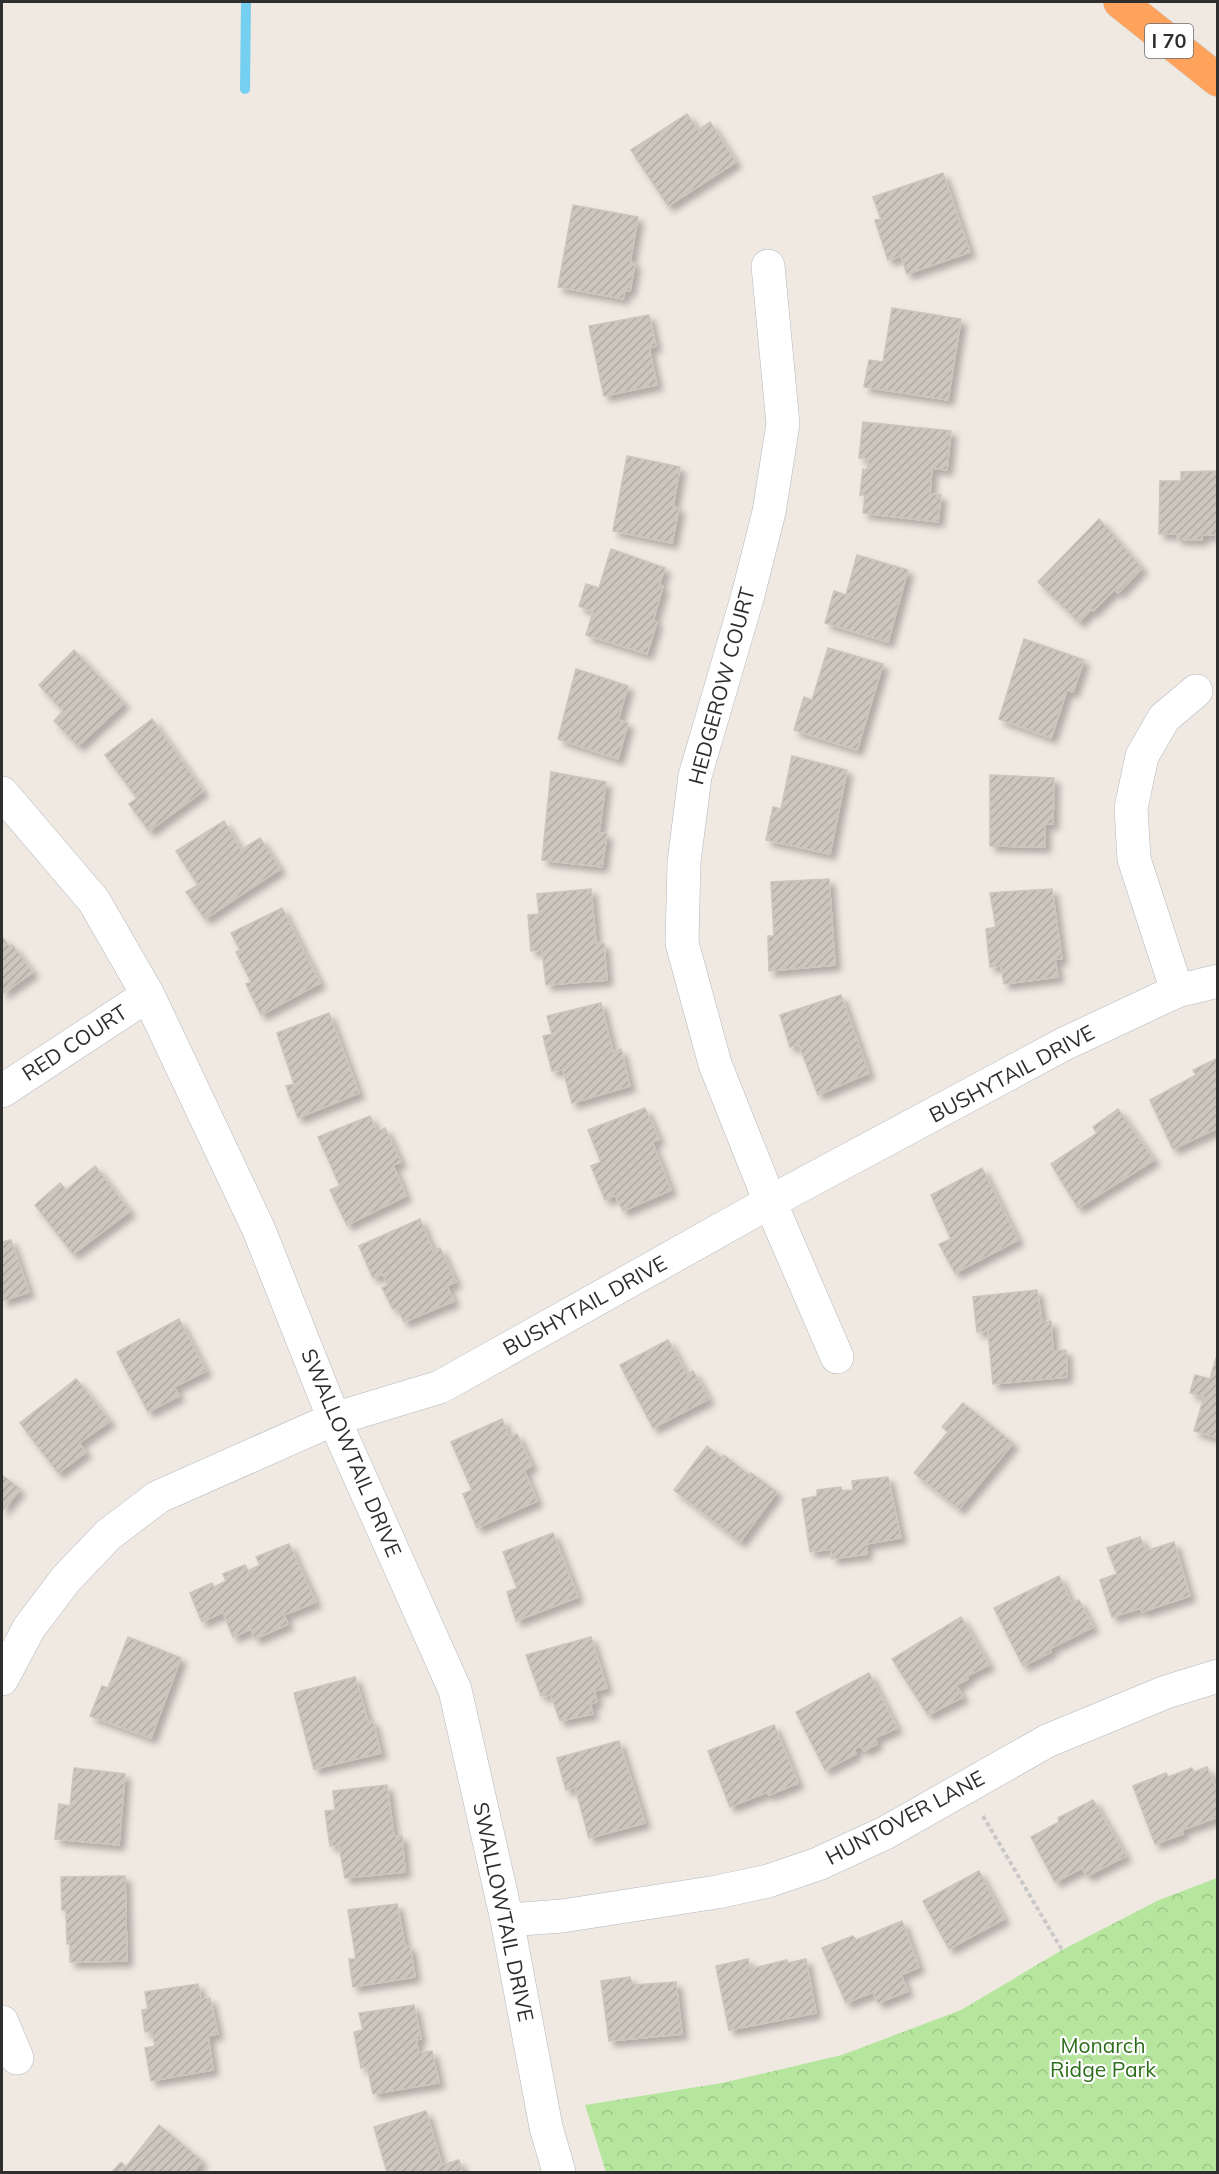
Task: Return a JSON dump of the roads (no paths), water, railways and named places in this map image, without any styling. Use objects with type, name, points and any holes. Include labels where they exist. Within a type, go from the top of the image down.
[{"type":"highway","name":"I 70","points":[[1120,2],[1218,80]]},
{"type":"street","name":"HEDGEROW COURT","points":[[768,266],[783,424],[766,522],[695,776],[684,862],[682,943],[715,1064],[770,1202],[837,1357]]},
{"type":"street","points":[[1177,991],[1134,859],[1131,808],[1142,756],[1164,718],[1196,691]]},
{"type":"street","name":"SWALLOWTAIL DRIVE","points":[[2,793],[94,901],[148,994],[259,1230],[334,1419],[455,1690],[507,1920],[546,2127],[559,2172]]},
{"type":"street","name":"BUSHYTAIL DRIVE","points":[[2,1679],[36,1620],[66,1579],[108,1535],[158,1497],[334,1419],[440,1387],[770,1202],[1064,1044],[1177,991],[1218,981]]},
{"type":"street","name":"RED COURT","points":[[2,1091],[148,994]]},
{"type":"street","name":"HUNTOVER LANE","points":[[507,1920],[561,1916],[717,1892],[768,1881],[818,1864],[885,1833],[1047,1741],[1166,1692],[1218,1676]]},
{"type":"street","points":[[2,2022],[17,2058]]},
{"type":"waterway","points":[[245,89],[246,2]]},
{"type":"park label","name":"Monarch Ridge Park","points":[[1103,2058]]}]
